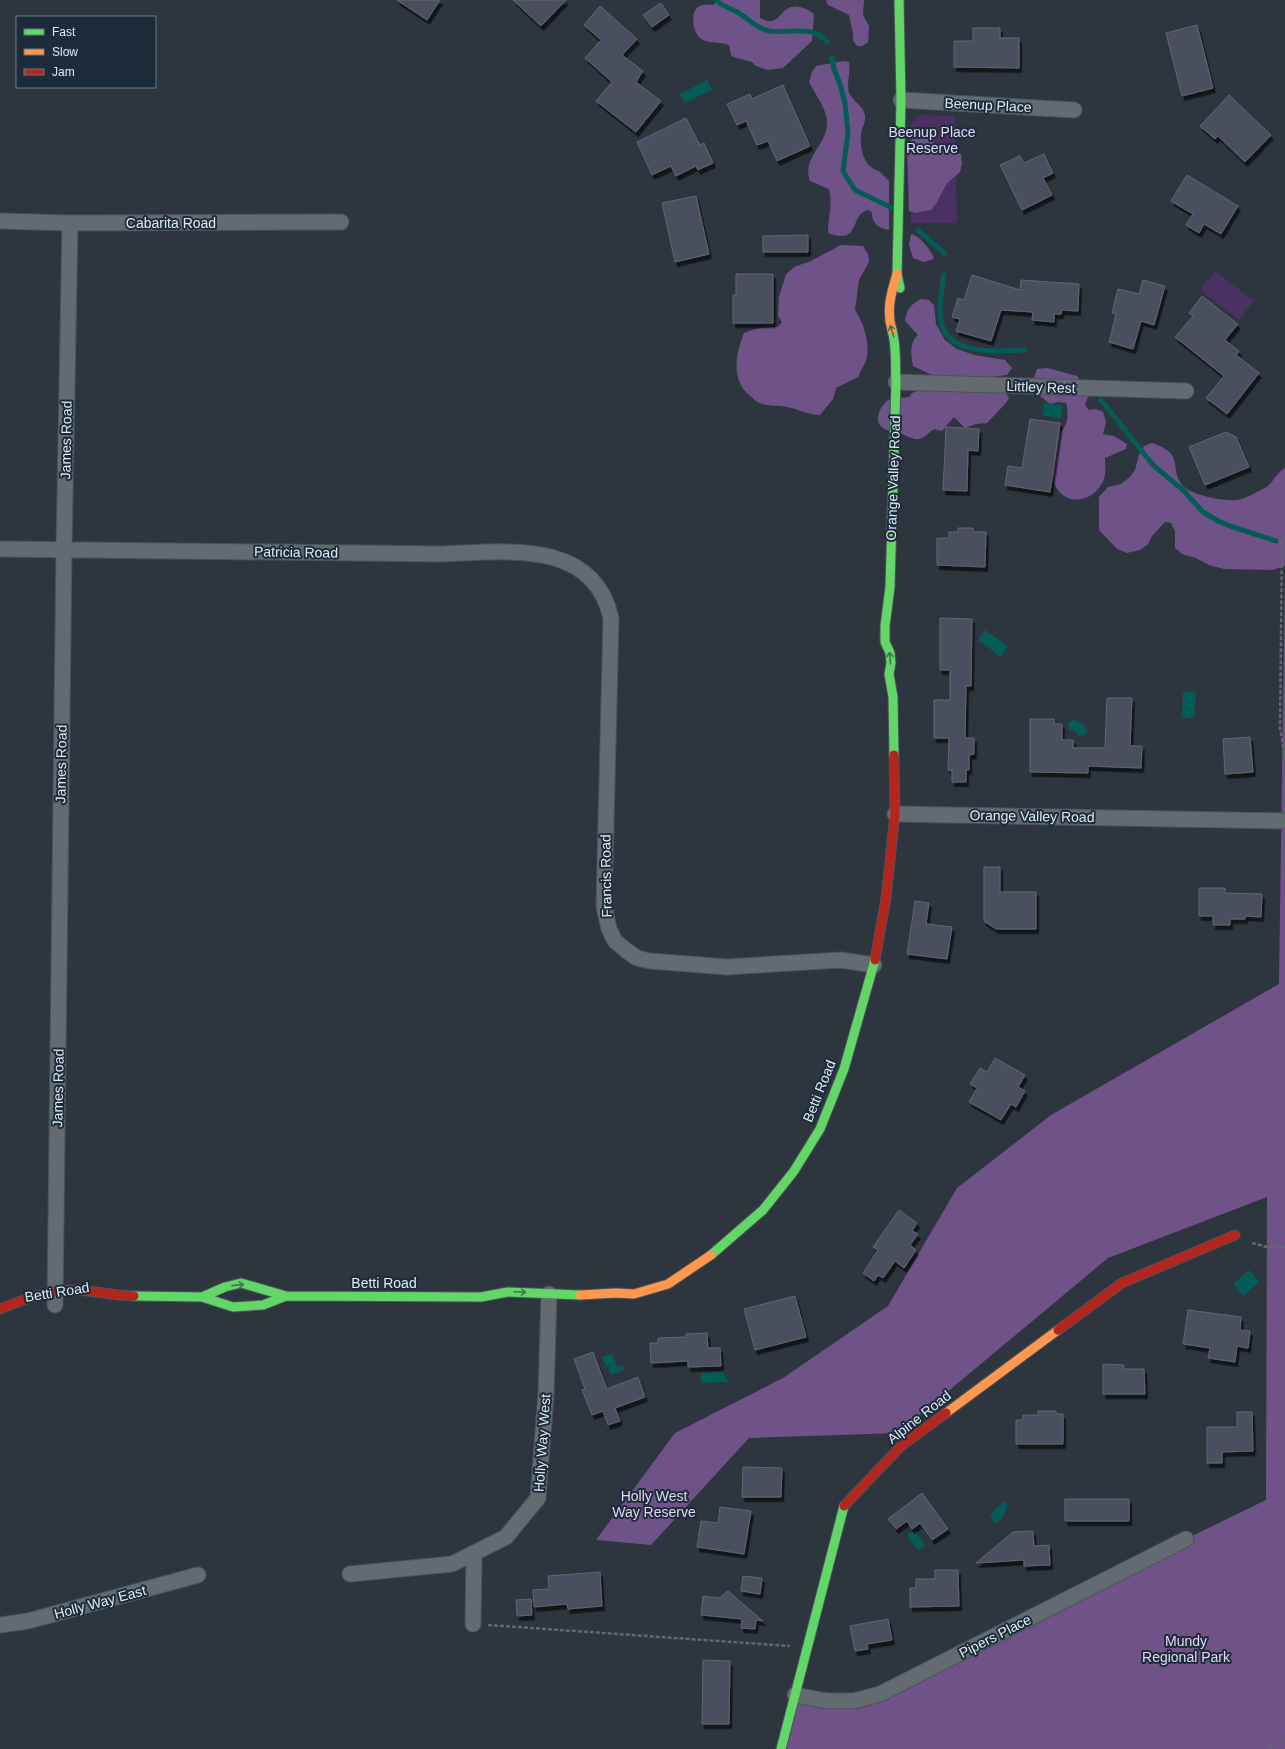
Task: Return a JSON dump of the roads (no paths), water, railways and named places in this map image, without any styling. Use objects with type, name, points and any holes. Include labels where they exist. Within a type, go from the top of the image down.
[{"type":"street","name":"Orange Valley Road","points":[[900,0],[901,100],[898,274],[900,289],[898,305],[900,321]]},
{"type":"street","name":"Beenup Place","points":[[901,100],[1074,110]]},
{"type":"street","name":"Cabarita Road","points":[[0,221],[70,223],[341,222]]},
{"type":"street","name":"James Road","points":[[54,1302],[70,223]]},
{"type":"street","name":"Orange Valley Road","points":[[898,274],[891,293],[889,305],[889,322],[896,345],[894,355],[896,375],[890,587],[885,626],[885,642],[890,653],[891,663],[889,674],[893,697],[895,814],[1285,821]]},
{"type":"street","name":"Orange Valley Road","points":[[896,375],[904,337]]},
{"type":"street","name":"Littley Rest","points":[[896,375],[1186,391]]},
{"type":"street","name":"Patricia Road","points":[[0,549],[442,554],[515,552],[554,557],[569,562],[587,575]]},
{"type":"street","name":"Francis Road","points":[[587,575],[595,583],[602,594],[608,605],[611,618],[604,906],[609,929],[616,941],[626,952],[637,958],[664,963],[727,967],[841,960],[874,966]]},
{"type":"street","name":"Orange Valley Road","points":[[890,587],[894,631]]},
{"type":"street","name":"Orange Valley Road","points":[[893,697],[899,669],[897,645]]},
{"type":"street","name":"Betti Road","points":[[202,1297],[225,1287],[241,1283],[286,1296],[481,1297],[508,1292],[549,1302],[588,1295],[616,1293],[634,1294],[668,1284],[708,1258],[764,1210],[794,1171],[820,1129],[844,1069],[874,966],[886,898],[895,814]]},
{"type":"street","name":"Alpine Road","points":[[781,1749],[845,1504],[901,1446],[1122,1283],[1235,1235]]},
{"type":"street","name":"Betti Road","points":[[0,1308],[35,1296],[54,1302],[71,1290],[91,1290],[119,1296]]},
{"type":"street","name":"Betti Road","points":[[601,1304],[628,1300],[634,1294]]},
{"type":"street","name":"Betti Road","points":[[91,1300],[119,1296],[202,1297],[233,1307],[263,1305],[286,1296]]},
{"type":"street","name":"Betti Road","points":[[481,1297],[507,1303]]},
{"type":"street","name":"Holly Way West","points":[[350,1574],[452,1564],[506,1538],[538,1498],[546,1394],[549,1302]]},
{"type":"street","name":"Pipers Place","points":[[795,1695],[827,1701],[854,1702],[880,1694],[1186,1539]]},
{"type":"street","points":[[473,1624],[474,1553]]},
{"type":"street","name":"Holly Way East","points":[[0,1625],[28,1621],[198,1575]]},
{"type":"waterway","points":[[716,0],[720,4],[741,14],[765,30],[777,32],[808,31],[822,36],[827,42]]},
{"type":"waterway","points":[[832,58],[845,103],[848,133],[843,171],[855,190],[892,208]]},
{"type":"waterway","points":[[918,230],[944,253]]},
{"type":"waterway","points":[[944,275],[940,303],[940,317],[944,330],[950,338],[959,344],[980,350],[1025,350]]},
{"type":"waterway","points":[[1101,400],[1153,465],[1184,491],[1203,512],[1230,526],[1276,541]]},
{"type":"park label","name":"Beenup Place Reserve","points":[[932,140]]},
{"type":"park label","name":"Holly West Way Reserve","points":[[654,1504]]},
{"type":"park label","name":"Mundy Regional Park","points":[[1186,1650]]}]
